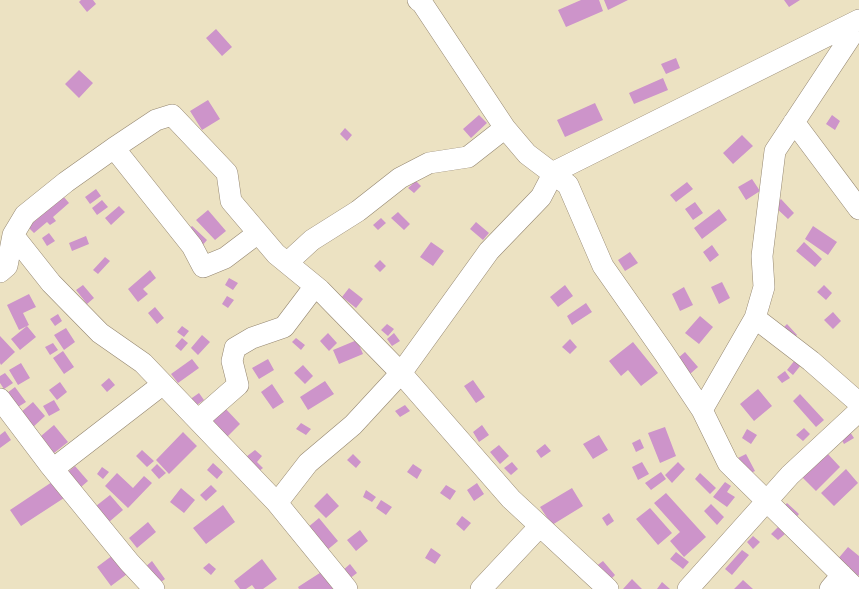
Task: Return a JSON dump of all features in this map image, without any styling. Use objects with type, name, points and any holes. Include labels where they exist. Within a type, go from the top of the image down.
[{"type":"street","points":[[418,0],[422,3],[505,128],[527,154],[568,185],[603,266],[702,410],[728,463],[766,501],[843,584]]},
{"type":"street","points":[[702,410],[755,318],[764,287],[762,256],[775,151],[858,27]]},
{"type":"street","points":[[277,503],[308,463],[353,425],[401,373],[489,251],[541,198],[553,174],[858,27]]},
{"type":"street","points":[[0,272],[7,266],[13,235],[25,215],[66,182],[114,148],[156,120],[172,115],[227,174],[231,202],[276,254],[315,286],[401,373],[511,499],[608,589]]},
{"type":"street","points":[[794,122],[859,209]]},
{"type":"street","points":[[287,263],[312,240],[358,211],[400,178],[429,163],[468,157],[505,128]]},
{"type":"street","points":[[114,148],[192,246],[203,268],[225,258],[258,233]]},
{"type":"street","points":[[13,235],[51,283],[100,333],[143,363],[277,503],[347,589]]},
{"type":"street","points":[[198,420],[238,385],[232,361],[235,348],[252,338],[284,327],[315,286]]},
{"type":"street","points":[[755,318],[811,361],[859,403]]},
{"type":"street","points":[[53,469],[163,384]]},
{"type":"street","points":[[0,399],[53,469],[128,562],[154,589]]},
{"type":"street","points":[[688,589],[790,475],[859,411]]},
{"type":"street","points":[[481,589],[540,526]]},
{"type":"building","points":[[81,0],[93,0],[96,4],[87,12],[79,2]]},
{"type":"building","points":[[581,0],[599,0],[603,11],[566,27],[558,10]]},
{"type":"building","points":[[604,0],[628,0],[608,10]]},
{"type":"building","points":[[784,0],[800,0],[789,7]]},
{"type":"building","points":[[216,29],[232,47],[222,56],[206,38]]},
{"type":"building","points":[[676,58],[680,68],[666,74],[661,64]]},
{"type":"building","points":[[79,70],[93,83],[79,98],[65,84]]},
{"type":"building","points":[[663,78],[668,90],[634,104],[629,93]]},
{"type":"building","points":[[208,100],[220,119],[202,130],[190,111]]},
{"type":"building","points":[[595,103],[603,120],[565,137],[557,120]]},
{"type":"building","points":[[479,115],[487,123],[471,138],[463,129]]},
{"type":"building","points":[[832,115],[840,121],[835,130],[826,124]]},
{"type":"building","points":[[345,128],[352,135],[347,141],[340,134]]},
{"type":"building","points":[[742,135],[753,146],[733,164],[723,153]]},
{"type":"building","points":[[752,179],[760,191],[746,200],[738,187]]},
{"type":"building","points":[[416,181],[421,186],[414,193],[408,188]]},
{"type":"building","points":[[687,182],[693,189],[676,202],[670,195]]},
{"type":"building","points":[[96,189],[101,196],[90,204],[85,197]]},
{"type":"building","points":[[63,196],[69,203],[53,217],[56,221],[50,225],[47,222],[34,233],[28,227]]},
{"type":"building","points":[[781,199],[794,213],[788,219],[774,206]]},
{"type":"building","points":[[102,200],[108,207],[97,215],[92,208]]},
{"type":"building","points":[[695,202],[703,213],[693,220],[685,209]]},
{"type":"building","points":[[119,206],[125,212],[111,225],[105,218]]},
{"type":"building","points":[[719,209],[727,220],[702,239],[694,228]]},
{"type":"building","points":[[208,210],[226,231],[215,240],[196,220]]},
{"type":"building","points":[[398,212],[410,224],[404,230],[391,218]]},
{"type":"building","points":[[381,218],[386,223],[378,230],[373,225]]},
{"type":"building","points":[[476,222],[489,233],[483,240],[470,229]]},
{"type":"building","points":[[192,226],[207,240],[201,247],[185,233]]},
{"type":"building","points":[[813,226],[837,242],[828,255],[805,239]]},
{"type":"building","points":[[49,233],[55,241],[47,246],[42,238]]},
{"type":"building","points":[[86,236],[89,244],[72,251],[69,243]]},
{"type":"building","points":[[431,242],[444,251],[433,266],[420,257]]},
{"type":"building","points":[[804,242],[822,259],[815,267],[796,251]]},
{"type":"building","points":[[712,245],[719,255],[710,262],[703,252]]},
{"type":"building","points":[[630,252],[638,263],[625,271],[618,260]]},
{"type":"building","points":[[105,257],[110,261],[98,274],[93,270]]},
{"type":"building","points":[[380,260],[386,266],[380,272],[374,266]]},
{"type":"building","points":[[150,270],[156,278],[143,289],[148,294],[138,302],[128,289]]},
{"type":"building","points":[[229,278],[238,283],[233,290],[225,285]]},
{"type":"building","points":[[722,282],[730,298],[719,304],[711,287]]},
{"type":"building","points":[[83,285],[94,298],[87,304],[76,290]]},
{"type":"building","points":[[565,285],[573,296],[558,307],[550,297]]},
{"type":"building","points":[[824,285],[832,293],[826,300],[817,292]]},
{"type":"building","points":[[684,287],[693,305],[680,311],[672,294]]},
{"type":"building","points":[[349,288],[363,299],[356,308],[342,297]]},
{"type":"building","points":[[29,294],[36,307],[23,313],[29,325],[19,330],[7,305]]},
{"type":"building","points":[[227,296],[234,300],[228,308],[222,304]]},
{"type":"building","points":[[586,303],[592,312],[572,325],[567,316]]},
{"type":"building","points":[[155,307],[164,318],[157,324],[148,313]]},
{"type":"building","points":[[833,312],[841,321],[833,329],[824,320]]},
{"type":"building","points":[[58,314],[62,321],[55,326],[50,319]]},
{"type":"building","points":[[700,316],[713,327],[699,344],[685,333]]},
{"type":"building","points":[[387,324],[394,329],[388,336],[381,330]]},
{"type":"building","points":[[787,324],[797,335],[791,341],[780,331]]},
{"type":"building","points":[[27,326],[36,337],[20,350],[11,339]]},
{"type":"building","points":[[182,326],[189,331],[184,337],[177,332]]},
{"type":"building","points":[[66,328],[75,342],[64,350],[54,335]]},
{"type":"building","points":[[328,333],[337,343],[329,351],[320,341]]},
{"type":"building","points":[[394,333],[400,341],[392,346],[387,339]]},
{"type":"building","points":[[202,335],[210,342],[198,355],[191,348]]},
{"type":"building","points":[[0,336],[15,352],[1,365],[0,363]]},
{"type":"building","points":[[182,338],[188,343],[181,351],[175,346]]},
{"type":"building","points":[[296,338],[305,345],[301,350],[292,342]]},
{"type":"building","points":[[570,339],[577,347],[570,354],[562,347]]},
{"type":"building","points":[[357,340],[363,354],[339,364],[333,350]]},
{"type":"building","points":[[633,342],[658,373],[641,386],[628,370],[621,376],[609,361]]},
{"type":"building","points":[[53,343],[58,350],[50,355],[45,347]]},
{"type":"building","points":[[63,351],[74,367],[64,374],[53,358]]},
{"type":"building","points":[[685,352],[698,367],[690,374],[677,359]]},
{"type":"building","points":[[192,359],[199,368],[178,383],[171,374]]},
{"type":"building","points":[[268,359],[274,370],[259,379],[252,368]]},
{"type":"building","points":[[795,360],[801,365],[793,375],[787,370]]},
{"type":"building","points":[[21,363],[30,378],[18,385],[9,370]]},
{"type":"building","points":[[303,365],[313,376],[305,384],[294,373]]},
{"type":"building","points":[[785,371],[790,378],[782,383],[777,377]]},
{"type":"building","points":[[5,373],[13,383],[4,389],[0,383],[0,376]]},
{"type":"building","points":[[109,378],[115,385],[107,392],[101,385]]},
{"type":"building","points":[[473,380],[485,397],[476,403],[464,386]]},
{"type":"building","points":[[325,381],[334,394],[308,410],[300,397]]},
{"type":"building","points":[[60,382],[67,392],[57,400],[49,390]]},
{"type":"building","points":[[272,384],[284,402],[273,409],[261,392]]},
{"type":"building","points":[[15,387],[26,402],[18,407],[7,393]]},
{"type":"building","points":[[758,389],[772,406],[754,421],[740,404]]},
{"type":"building","points":[[199,393],[204,400],[194,407],[189,400]]},
{"type":"building","points":[[800,394],[824,420],[816,427],[793,401]]},
{"type":"building","points":[[54,400],[60,410],[49,416],[43,406]]},
{"type":"building","points":[[33,402],[45,416],[32,428],[20,413]]},
{"type":"building","points":[[405,405],[410,411],[400,417],[395,411]]},
{"type":"building","points":[[224,407],[240,424],[223,441],[206,425]]},
{"type":"building","points":[[301,423],[311,429],[306,435],[296,429]]},
{"type":"building","points":[[54,425],[68,442],[54,453],[41,436]]},
{"type":"building","points":[[482,425],[489,435],[479,442],[473,432]]},
{"type":"building","points":[[665,427],[676,456],[660,463],[648,433]]},
{"type":"building","points":[[804,428],[810,434],[803,441],[796,435]]},
{"type":"building","points":[[747,429],[757,435],[751,444],[742,438]]},
{"type":"building","points":[[848,429],[854,438],[844,444],[839,435]]},
{"type":"building","points":[[5,431],[11,440],[0,448],[0,435]]},
{"type":"building","points":[[183,432],[197,446],[169,474],[156,460]]},
{"type":"building","points":[[599,435],[608,450],[593,459],[583,444]]},
{"type":"building","points":[[640,439],[644,448],[636,452],[632,443]]},
{"type":"building","points":[[545,444],[551,451],[541,458],[536,451]]},
{"type":"building","points":[[499,445],[509,456],[500,464],[490,452]]},
{"type":"building","points":[[142,450],[154,461],[147,467],[136,456]]},
{"type":"building","points":[[255,450],[262,456],[257,462],[263,468],[255,474],[242,460]]},
{"type":"building","points":[[827,453],[840,467],[816,491],[802,477]]},
{"type":"building","points":[[353,454],[361,462],[356,468],[347,460]]},
{"type":"building","points":[[746,454],[755,471],[747,475],[738,458]]},
{"type":"building","points":[[512,462],[518,469],[511,475],[504,468]]},
{"type":"building","points":[[642,462],[649,474],[638,480],[632,467]]},
{"type":"building","points":[[678,462],[685,469],[672,483],[665,475]]},
{"type":"building","points":[[213,463],[223,472],[217,479],[207,470]]},
{"type":"building","points":[[157,464],[166,473],[159,479],[151,470]]},
{"type":"building","points":[[413,464],[422,470],[417,479],[407,472]]},
{"type":"building","points":[[75,466],[88,481],[81,487],[68,472]]},
{"type":"building","points":[[102,467],[109,472],[103,479],[97,474]]},
{"type":"building","points":[[846,469],[858,483],[834,506],[821,493]]},
{"type":"building","points":[[661,472],[666,479],[651,490],[645,483]]},
{"type":"building","points":[[117,473],[133,488],[144,476],[152,483],[128,508],[105,486]]},
{"type":"building","points":[[700,473],[716,488],[710,494],[695,479]]},
{"type":"building","points":[[52,482],[64,498],[21,526],[10,510]]},
{"type":"building","points":[[725,482],[731,486],[727,492],[735,497],[727,507],[713,497]]},
{"type":"building","points":[[477,483],[484,494],[474,501],[467,490]]},
{"type":"building","points":[[211,485],[217,491],[206,501],[200,495]]},
{"type":"building","points":[[446,485],[456,491],[450,500],[440,493]]},
{"type":"building","points":[[181,488],[195,500],[184,513],[170,502]]},
{"type":"building","points":[[572,488],[583,506],[552,525],[540,507]]},
{"type":"building","points":[[366,490],[376,497],[372,502],[363,497]]},
{"type":"building","points":[[327,493],[339,506],[326,518],[314,506]]},
{"type":"building","points":[[666,493],[706,537],[684,557],[670,541],[680,532],[654,503]]},
{"type":"building","points":[[110,495],[123,510],[109,522],[96,506]]},
{"type":"building","points":[[381,500],[392,507],[386,515],[376,508]]},
{"type":"building","points":[[787,503],[799,514],[788,527],[775,516]]},
{"type":"building","points":[[711,504],[724,517],[717,525],[704,511]]},
{"type":"building","points":[[223,505],[235,522],[206,544],[193,528]]},
{"type":"building","points":[[650,508],[672,533],[658,545],[636,519]]},
{"type":"building","points":[[609,513],[614,521],[607,526],[602,518]]},
{"type":"building","points":[[462,516],[471,523],[464,531],[456,524]]},
{"type":"building","points":[[319,518],[338,541],[326,551],[307,528]]},
{"type":"building","points":[[148,522],[156,532],[137,548],[129,538]]},
{"type":"building","points":[[778,527],[785,534],[778,540],[771,534]]},
{"type":"building","points":[[360,530],[368,541],[356,551],[347,540]]},
{"type":"building","points":[[753,536],[760,542],[753,549],[747,542]]},
{"type":"building","points":[[848,547],[859,556],[859,575],[857,577],[837,560]]},
{"type":"building","points":[[431,548],[441,555],[435,564],[425,558]]},
{"type":"building","points":[[742,550],[749,555],[732,575],[725,569]]},
{"type":"building","points":[[676,552],[689,562],[683,569],[670,559]]},
{"type":"building","points":[[113,555],[127,574],[111,586],[97,567]]},
{"type":"building","points":[[262,559],[277,579],[263,589],[255,589],[252,585],[246,589],[240,589],[234,581]]},
{"type":"building","points":[[152,561],[165,579],[157,585],[144,568]]},
{"type":"building","points":[[603,561],[615,575],[608,582],[595,567]]},
{"type":"building","points":[[209,563],[216,569],[211,575],[203,568]]},
{"type":"building","points":[[350,564],[357,573],[349,579],[342,571]]},
{"type":"building","points":[[326,569],[337,585],[332,589],[299,589],[298,587]]},
{"type":"building","points":[[632,579],[642,589],[623,589]]},
{"type":"building","points":[[743,580],[753,589],[734,589]]},
{"type":"building","points":[[662,582],[670,589],[657,589]]}]
